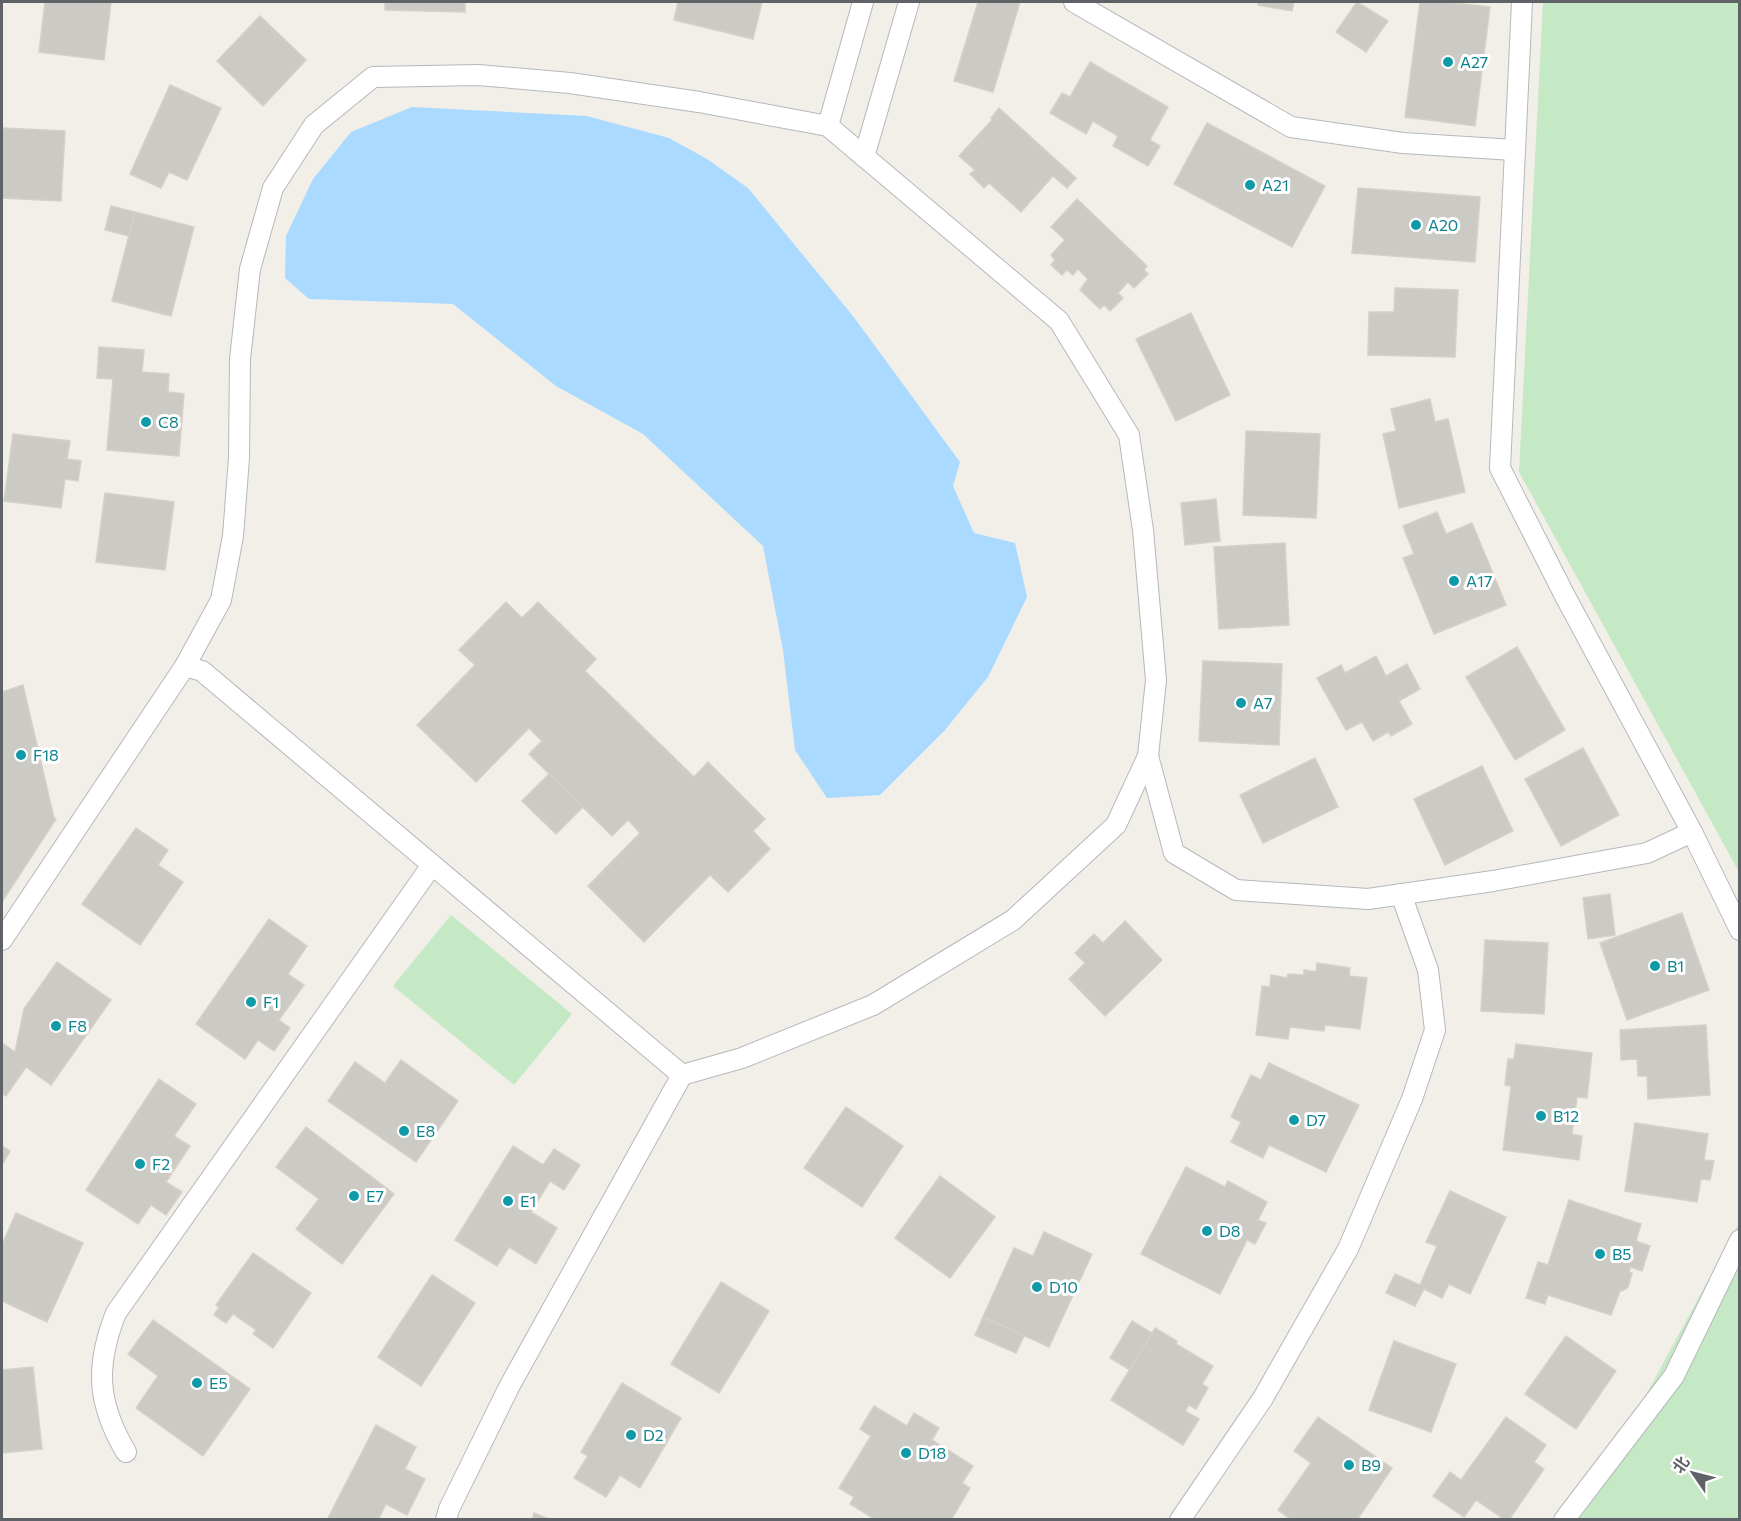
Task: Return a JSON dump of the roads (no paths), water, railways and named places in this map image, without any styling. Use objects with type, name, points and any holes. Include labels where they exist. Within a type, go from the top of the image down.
[{"type":"lane","points":[[828,126],[863,2]]},
{"type":"lane","points":[[864,157],[909,2]]},
{"type":"lane","points":[[1074,2],[1291,127],[1403,143],[1514,150]]},
{"type":"lane","points":[[1522,2],[1500,468],[1565,596],[1692,832],[1740,930]]},
{"type":"lane","points":[[2,940],[185,666],[220,600],[233,536],[239,458],[240,359],[250,269],[273,189],[314,125],[373,77],[478,75],[570,83],[699,102],[828,126],[1059,321],[1129,435],[1143,530],[1156,680],[1148,756],[1116,825],[1013,920],[873,1005],[742,1058],[682,1075],[509,1387],[449,1509],[446,1520]]},
{"type":"lane","points":[[185,666],[202,671],[682,1075]]},
{"type":"lane","points":[[1148,756],[1174,853],[1236,890],[1368,899],[1494,881],[1647,853],[1692,832]]},
{"type":"lane","points":[[126,1452],[114,1432],[101,1387],[101,1364],[106,1338],[116,1313],[432,865]]},
{"type":"lane","points":[[1180,1520],[1263,1398],[1348,1249],[1412,1099],[1435,1030],[1428,970],[1401,894]]},
{"type":"lane","points":[[1564,1520],[1674,1376],[1740,1240]]},
{"type":"water","points":[[412,107],[587,116],[669,138],[707,159],[748,188],[853,316],[960,462],[953,486],[974,533],[1015,543],[1027,597],[988,677],[945,730],[880,795],[827,798],[795,750],[783,650],[763,546],[643,434],[556,386],[453,304],[309,299],[285,278],[286,236],[313,179],[351,132]]},
{"type":"place","name":"A27","points":[[1448,62]]},
{"type":"place","name":"A21","points":[[1250,185]]},
{"type":"place","name":"A20","points":[[1416,225]]},
{"type":"place","name":"C8","points":[[146,422]]},
{"type":"place","name":"A17","points":[[1454,581]]},
{"type":"place","name":"A7","points":[[1241,703]]},
{"type":"place","name":"F18","points":[[21,755]]},
{"type":"place","name":"B1","points":[[1655,966]]},
{"type":"place","name":"F1","points":[[251,1002]]},
{"type":"place","name":"F8","points":[[56,1026]]},
{"type":"place","name":"B12","points":[[1541,1116]]},
{"type":"place","name":"D7","points":[[1294,1120]]},
{"type":"place","name":"E8","points":[[404,1131]]},
{"type":"place","name":"F2","points":[[140,1164]]},
{"type":"place","name":"E7","points":[[354,1196]]},
{"type":"place","name":"E1","points":[[508,1201]]},
{"type":"place","name":"D8","points":[[1207,1231]]},
{"type":"place","name":"B5","points":[[1600,1254]]},
{"type":"place","name":"D10","points":[[1037,1287]]},
{"type":"place","name":"E5","points":[[197,1383]]},
{"type":"place","name":"D2","points":[[631,1435]]},
{"type":"place","name":"D18","points":[[906,1453]]},
{"type":"place","name":"B9","points":[[1349,1465]]}]
